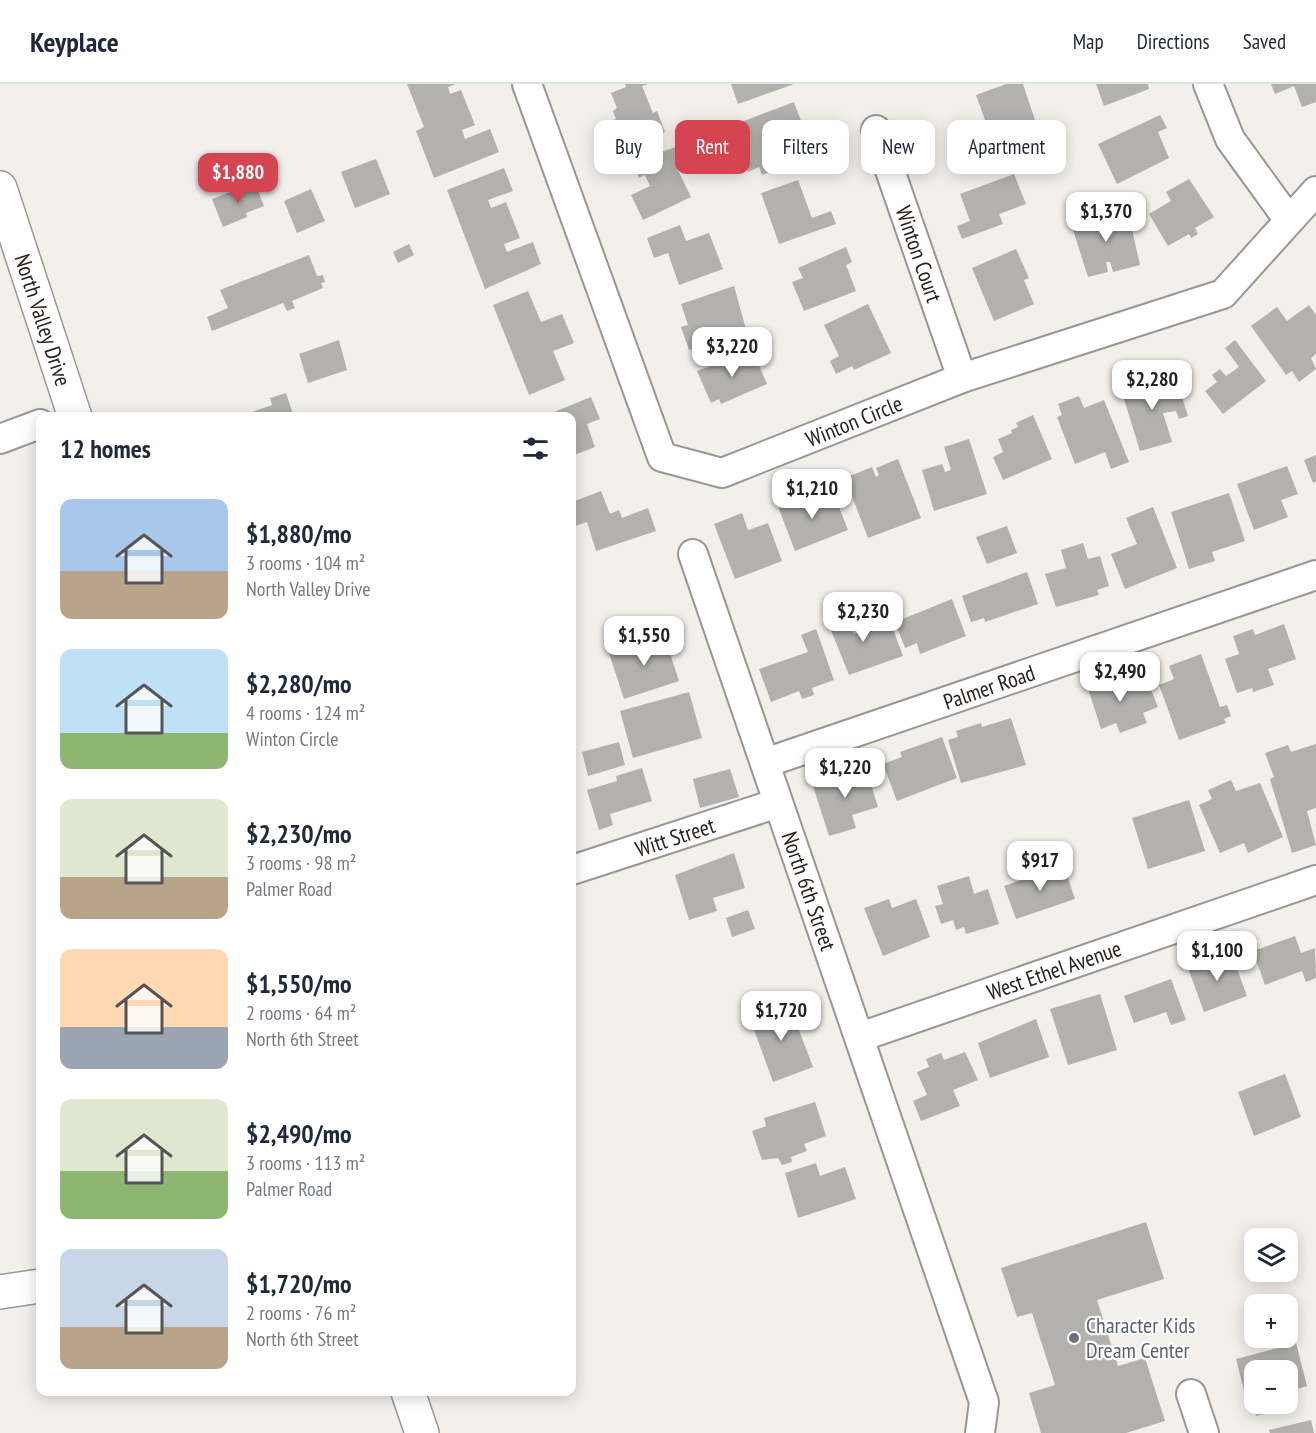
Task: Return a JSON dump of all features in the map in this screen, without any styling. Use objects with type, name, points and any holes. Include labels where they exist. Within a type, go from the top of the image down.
[{"type":"main road","name":"North Valley Drive","points":[[0,188],[68,412]]},
{"type":"main road","points":[[0,1292],[36,1287]]},
{"type":"main road","points":[[409,1396],[422,1433]]},
{"type":"street","name":"Winton Circle","points":[[528,84],[662,457],[722,473],[962,378],[1223,294],[1288,219],[1316,191]]},
{"type":"street","points":[[1208,84],[1230,139],[1288,219]]},
{"type":"street","name":"Winton Court","points":[[891,174],[962,378]]},
{"type":"street","points":[[0,439],[36,425]]},
{"type":"street","name":"North 6th Street","points":[[693,554],[984,1402],[980,1433]]},
{"type":"street","name":"Palmer Road","points":[[765,763],[1316,575]]},
{"type":"street","name":"Witt Street","points":[[576,869],[778,803]]},
{"type":"street","name":"West Ethel Avenue","points":[[860,1037],[1316,880]]},
{"type":"street","points":[[1191,1394],[1204,1433]]},
{"type":"building","points":[[407,84],[456,84],[448,87],[450,94],[461,90],[475,125],[462,130],[465,139],[490,129],[499,152],[434,178],[416,131],[424,127]]},
{"type":"building","points":[[625,84],[648,84],[642,86],[653,113],[657,111],[660,120],[613,120],[616,119],[613,111],[617,108],[611,93],[626,87]]},
{"type":"building","points":[[731,84],[794,84],[738,104]]},
{"type":"building","points":[[1006,84],[1023,84],[1035,120],[985,120],[976,95]]},
{"type":"building","points":[[1096,84],[1148,84],[1149,89],[1104,106]]},
{"type":"building","points":[[1271,84],[1316,84],[1316,102],[1302,107],[1294,86],[1275,94]]},
{"type":"building","points":[[794,102],[801,120],[762,120],[762,174],[765,174],[762,175],[759,167],[750,171],[750,120],[746,120]]},
{"type":"building","points":[[1160,115],[1167,128],[1158,132],[1169,158],[1117,184],[1098,144]]},
{"type":"building","points":[[675,147],[675,174],[680,174],[691,197],[643,220],[631,195],[650,186],[645,175],[639,178],[638,174],[663,174],[663,151]]},
{"type":"building","points":[[376,159],[390,194],[355,208],[341,172]]},
{"type":"building","points":[[504,168],[513,191],[488,200],[491,208],[506,202],[520,238],[504,244],[507,252],[533,242],[541,264],[485,289],[447,190]]},
{"type":"building","points":[[1014,174],[1026,204],[999,214],[1003,224],[962,239],[957,226],[970,221],[960,194]]},
{"type":"building","points":[[1189,179],[1214,217],[1195,228],[1198,234],[1191,238],[1189,234],[1168,246],[1149,214],[1171,201],[1166,192]]},
{"type":"building","points":[[798,180],[812,218],[831,211],[836,224],[779,244],[761,193]]},
{"type":"building","points":[[255,183],[264,206],[246,213],[247,217],[223,227],[212,199]]},
{"type":"building","points":[[311,189],[325,221],[297,233],[284,201]]},
{"type":"building","points":[[1092,206],[1096,220],[1128,212],[1140,265],[1113,272],[1110,262],[1106,262],[1108,272],[1088,277],[1073,230],[1084,226],[1080,209]]},
{"type":"building","points":[[680,225],[686,241],[709,233],[723,269],[679,285],[668,253],[654,258],[647,238]]},
{"type":"building","points":[[409,244],[414,255],[398,263],[393,252]]},
{"type":"building","points":[[846,247],[852,262],[846,265],[856,291],[804,311],[792,282],[803,278],[798,268]]},
{"type":"building","points":[[1016,249],[1029,278],[1024,280],[1034,304],[994,321],[972,268]]},
{"type":"building","points":[[309,255],[317,276],[323,275],[325,282],[321,283],[323,288],[292,301],[295,308],[287,311],[283,303],[212,331],[207,317],[228,308],[220,290]]},
{"type":"building","points":[[734,286],[746,329],[736,332],[739,340],[717,347],[715,342],[689,350],[681,327],[688,325],[681,304]]},
{"type":"building","points":[[528,291],[541,322],[562,314],[574,343],[553,351],[565,380],[529,395],[493,305]]},
{"type":"building","points":[[868,304],[891,353],[854,370],[852,366],[836,374],[830,361],[839,356],[824,325]]},
{"type":"building","points":[[1309,305],[1316,315],[1316,354],[1311,358],[1316,369],[1299,382],[1292,371],[1286,375],[1251,326],[1277,307],[1287,321]]},
{"type":"building","points":[[339,340],[347,370],[308,383],[299,354]]},
{"type":"building","points":[[1235,340],[1266,381],[1223,414],[1205,391],[1217,382],[1212,375],[1220,369],[1226,376],[1239,367],[1225,348]]},
{"type":"building","points":[[753,351],[767,384],[721,404],[719,399],[711,403],[697,371]]},
{"type":"building","points":[[1150,377],[1156,396],[1166,392],[1163,383],[1176,378],[1188,416],[1179,419],[1176,411],[1163,413],[1172,442],[1140,451],[1120,386]]},
{"type":"building","points":[[286,393],[292,412],[252,412],[272,405],[270,398]]},
{"type":"building","points":[[1079,396],[1084,408],[1104,400],[1129,462],[1111,469],[1105,452],[1075,464],[1057,417],[1062,415],[1058,404]]},
{"type":"building","points":[[591,397],[600,419],[587,424],[595,447],[576,454],[576,412],[554,412]]},
{"type":"building","points":[[1033,415],[1052,459],[1003,480],[993,457],[1003,452],[998,439],[1012,433],[1011,430],[1018,427],[1016,423]]},
{"type":"building","points":[[969,439],[987,494],[934,511],[922,470],[942,464],[945,472],[951,470],[944,447]]},
{"type":"building","points":[[1316,455],[1316,481],[1313,483],[1304,460]]},
{"type":"building","points":[[898,459],[921,518],[868,538],[845,478],[872,467],[876,477],[879,475],[876,468]]},
{"type":"building","points":[[1287,466],[1298,494],[1281,500],[1288,517],[1254,530],[1237,484]]},
{"type":"building","points":[[832,489],[848,530],[795,551],[777,504],[799,495],[803,505],[820,498],[819,494]]},
{"type":"building","points":[[601,491],[610,514],[619,510],[622,518],[648,508],[656,531],[596,551],[587,522],[576,526],[576,500]]},
{"type":"building","points":[[1229,493],[1245,541],[1212,552],[1215,561],[1189,569],[1171,512]]},
{"type":"building","points":[[1153,507],[1177,568],[1125,589],[1111,554],[1137,544],[1126,518]]},
{"type":"building","points":[[742,513],[748,530],[768,523],[782,561],[735,579],[714,524]]},
{"type":"building","points":[[1007,526],[1017,553],[987,564],[976,537]]},
{"type":"building","points":[[1083,543],[1088,559],[1100,556],[1109,586],[1097,590],[1099,595],[1056,607],[1045,574],[1066,568],[1061,550]]},
{"type":"building","points":[[1027,572],[1038,604],[985,622],[984,618],[971,622],[962,596]]},
{"type":"building","points":[[952,599],[966,636],[920,654],[917,643],[905,648],[895,622]]},
{"type":"building","points":[[843,606],[854,634],[890,621],[903,656],[849,675],[824,613]]},
{"type":"building","points":[[1284,624],[1296,659],[1268,669],[1274,685],[1253,692],[1252,688],[1237,693],[1225,659],[1239,654],[1233,636],[1253,629],[1255,635]]},
{"type":"building","points":[[816,629],[834,680],[812,688],[814,695],[802,699],[799,691],[771,702],[759,669],[808,652],[801,635]]},
{"type":"building","points":[[664,635],[679,681],[624,699],[609,653]]},
{"type":"building","points":[[1201,654],[1220,707],[1227,705],[1231,716],[1224,719],[1226,723],[1179,740],[1159,685],[1174,679],[1169,666]]},
{"type":"building","points":[[1094,668],[1103,691],[1120,685],[1121,690],[1147,680],[1158,707],[1143,713],[1147,723],[1120,733],[1116,723],[1101,729],[1083,673]]},
{"type":"building","points":[[689,692],[702,738],[633,758],[620,711]]},
{"type":"building","points":[[1011,718],[1026,765],[961,783],[948,740],[958,737],[956,731],[981,723],[982,727]]},
{"type":"building","points":[[942,737],[957,778],[897,801],[883,764],[902,757],[900,752]]},
{"type":"building","points":[[619,742],[625,765],[588,776],[582,752]]},
{"type":"building","points":[[1316,744],[1316,808],[1307,811],[1316,845],[1292,853],[1270,779],[1274,777],[1265,753],[1288,745],[1291,752]]},
{"type":"building","points":[[865,765],[878,807],[852,815],[856,828],[829,836],[813,786],[836,779],[835,775]]},
{"type":"building","points":[[642,768],[652,801],[610,814],[613,825],[599,830],[587,790],[617,781],[616,776]]},
{"type":"building","points":[[730,769],[739,797],[700,808],[693,779]]},
{"type":"building","points":[[1231,780],[1236,791],[1260,783],[1283,837],[1248,853],[1244,843],[1220,853],[1199,805],[1212,799],[1208,790]]},
{"type":"building","points":[[1189,800],[1205,851],[1148,869],[1132,818]]},
{"type":"building","points":[[734,853],[745,888],[713,898],[717,911],[689,920],[675,875]]},
{"type":"building","points":[[1064,866],[1075,899],[1016,919],[1004,886]]},
{"type":"building","points":[[969,876],[974,894],[988,889],[999,924],[966,934],[964,927],[956,930],[953,920],[941,924],[935,906],[943,904],[937,886]]},
{"type":"building","points":[[889,899],[892,908],[916,899],[930,937],[883,956],[864,908]]},
{"type":"building","points":[[748,910],[755,929],[732,937],[726,918]]},
{"type":"building","points":[[1295,936],[1301,953],[1315,948],[1316,978],[1306,982],[1302,971],[1265,985],[1253,951]]},
{"type":"building","points":[[1231,952],[1247,996],[1204,1012],[1188,968]]},
{"type":"building","points":[[1171,979],[1186,1020],[1171,1025],[1166,1012],[1134,1023],[1124,996]]},
{"type":"building","points":[[1100,994],[1117,1050],[1068,1065],[1050,1009]]},
{"type":"building","points":[[788,1001],[813,1067],[773,1082],[749,1016]]},
{"type":"building","points":[[1036,1019],[1049,1057],[990,1078],[978,1043]]},
{"type":"building","points":[[965,1052],[978,1080],[953,1090],[960,1106],[921,1121],[913,1101],[927,1095],[917,1072],[929,1067],[926,1059],[941,1053],[944,1060]]},
{"type":"building","points":[[1285,1074],[1301,1117],[1254,1136],[1238,1092]]},
{"type":"building","points":[[815,1102],[826,1136],[804,1144],[807,1151],[791,1157],[792,1162],[782,1165],[778,1158],[762,1160],[752,1131],[766,1126],[764,1118]]},
{"type":"building","points":[[816,1163],[820,1176],[845,1167],[856,1199],[798,1218],[785,1173]]},
{"type":"building","name":"Character Kids Dream Center","points":[[1146,1222],[1164,1279],[1097,1300],[1118,1366],[1145,1358],[1165,1421],[1126,1433],[1041,1433],[1029,1393],[1055,1385],[1032,1313],[1017,1317],[1001,1268]]},
{"type":"building","points":[[1277,1348],[1297,1348],[1307,1386],[1298,1389],[1298,1360],[1244,1360],[1244,1391],[1236,1359]]},
{"type":"building","points":[[1311,1420],[1314,1433],[1270,1433],[1269,1430]]},
{"type":"place","name":"Character Kids Dream Center","points":[[1074,1338]]}]
